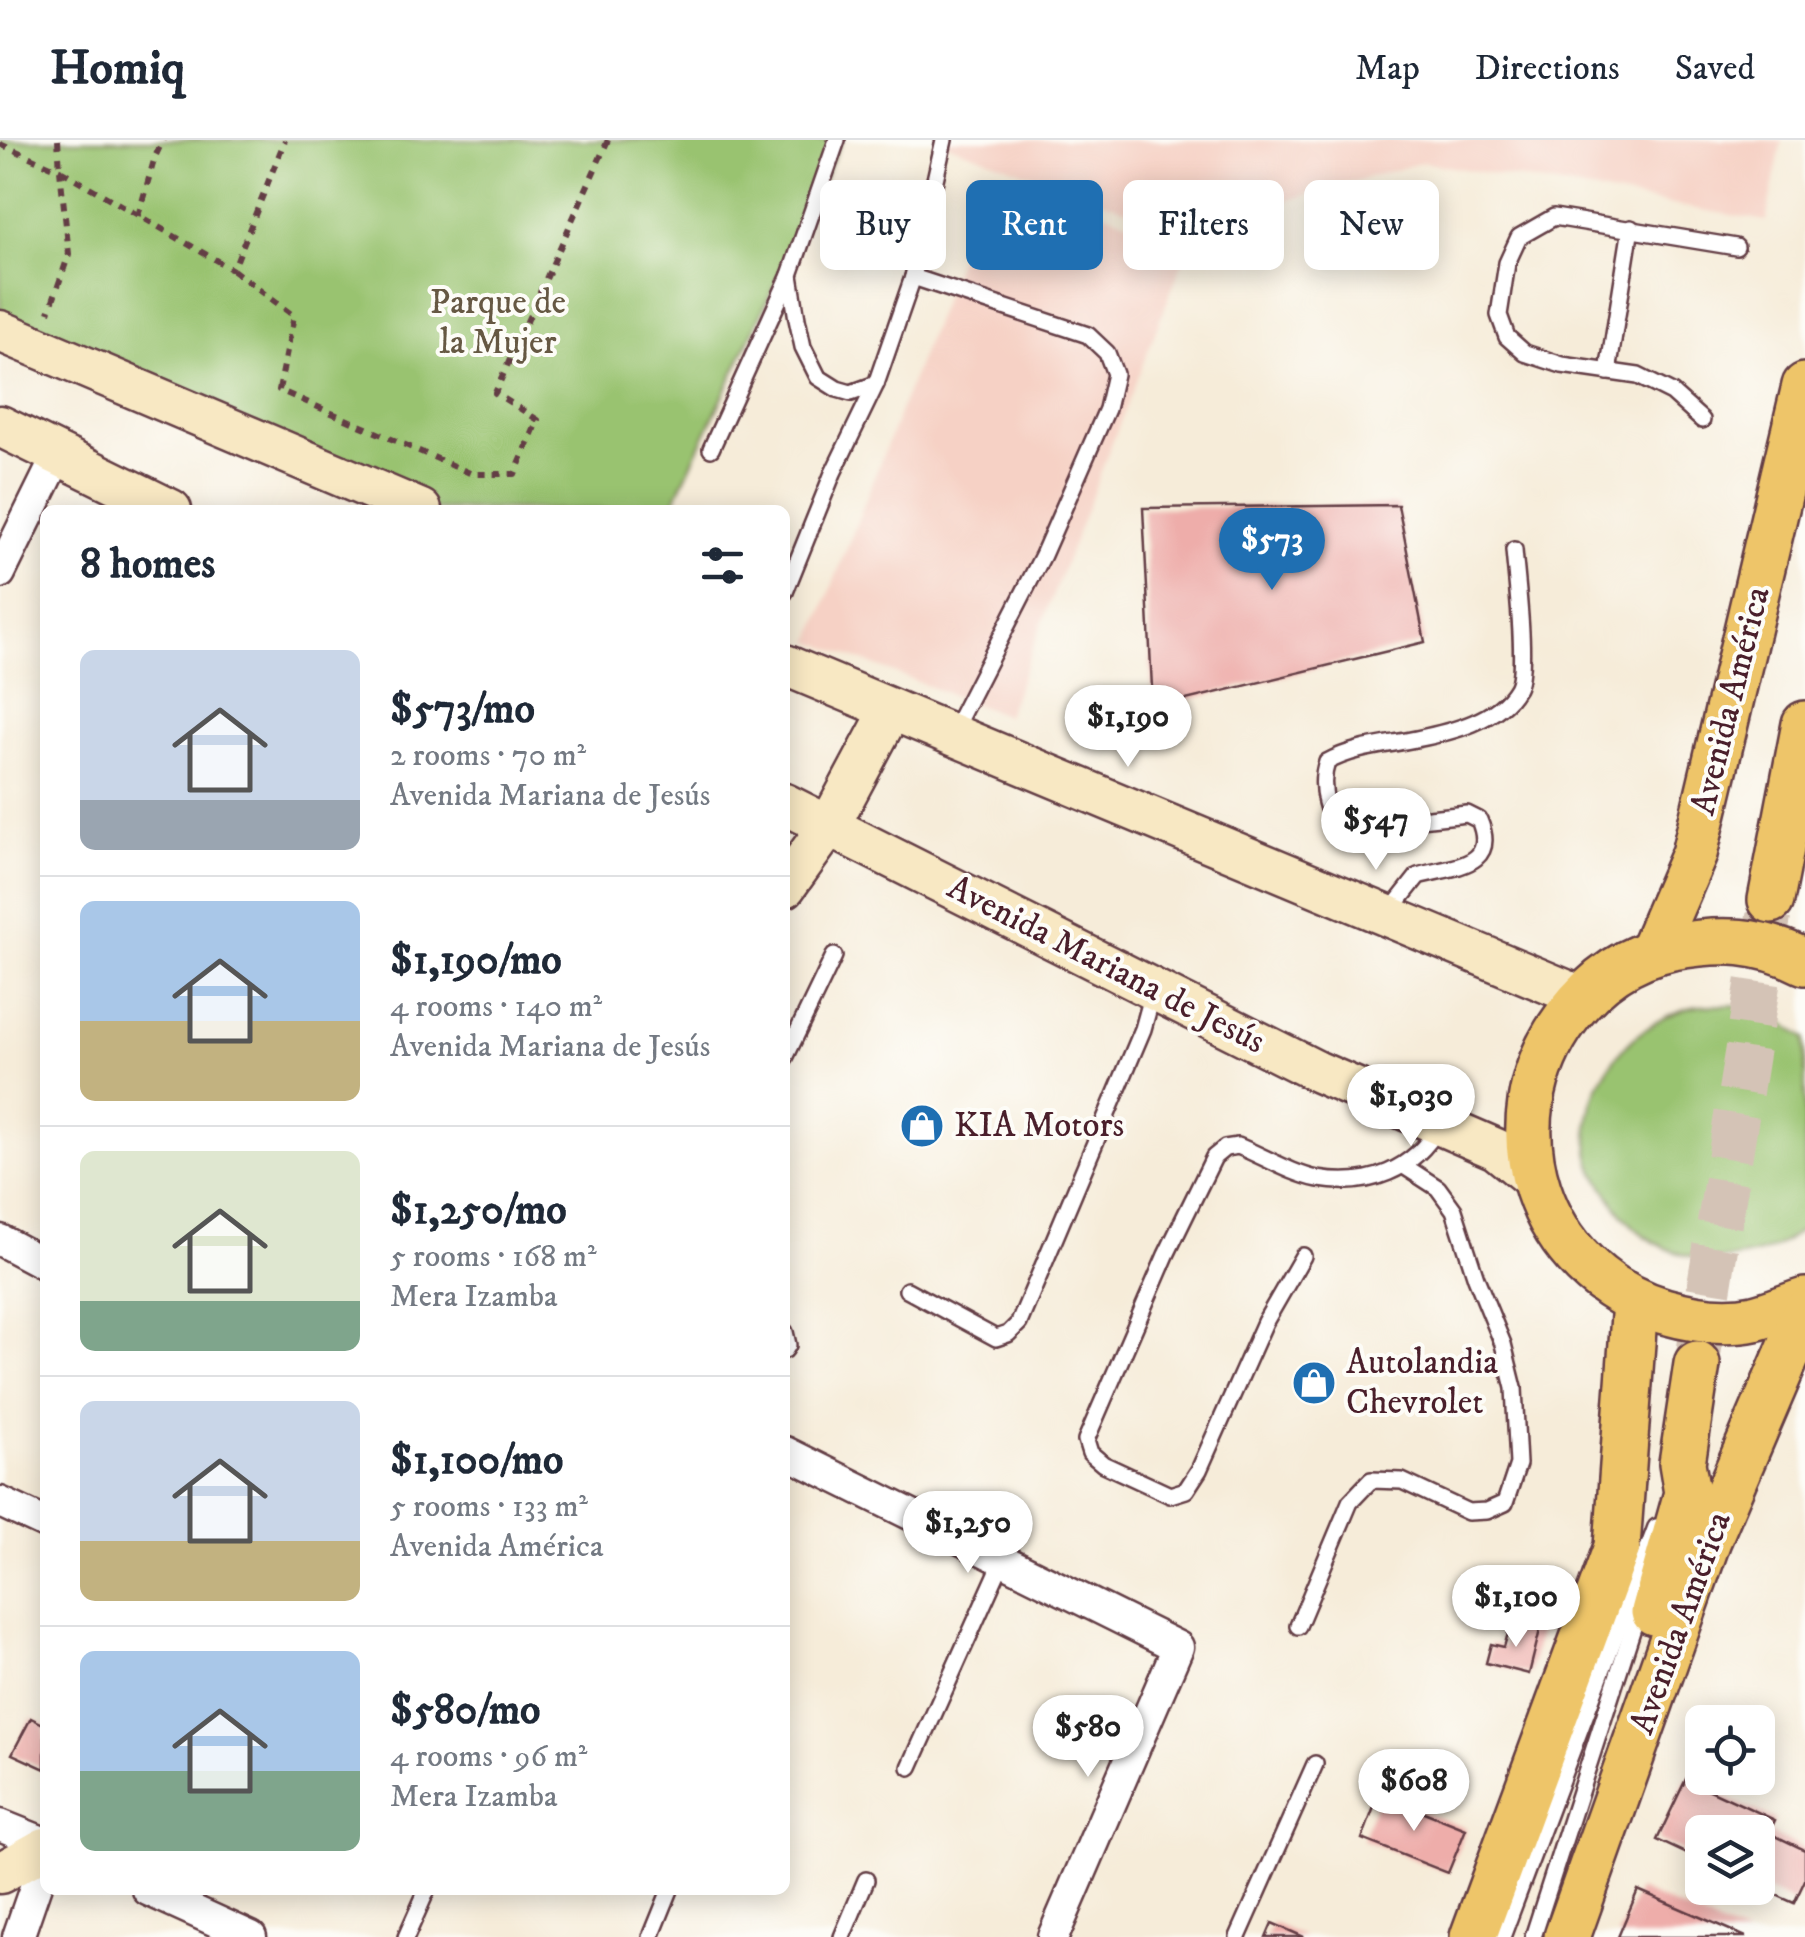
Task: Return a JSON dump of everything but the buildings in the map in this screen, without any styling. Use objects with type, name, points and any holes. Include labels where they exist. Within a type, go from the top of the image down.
[{"type":"main road","points":[[18,339],[409,505]]},
{"type":"main road","name":"Avenida América","points":[[1652,951],[1694,854],[1805,386]]},
{"type":"main road","points":[[0,426],[161,505]]},
{"type":"main road","points":[[790,667],[1582,997]]},
{"type":"main road","points":[[790,880],[830,826],[891,710]]},
{"type":"main road","points":[[1772,900],[1805,724]]},
{"type":"main road","name":"Avenida Mariana de Jesús","points":[[790,806],[1318,1072],[1496,1150],[1533,1179]]},
{"type":"main road","points":[[1805,962],[1778,948],[1714,940],[1652,951],[1621,966],[1582,997],[1553,1036],[1534,1080],[1527,1128],[1533,1179],[1555,1229],[1590,1272],[1636,1302],[1693,1320],[1753,1318],[1805,1301]]},
{"type":"main road","points":[[1474,1937],[1617,1546],[1636,1302]]},
{"type":"main road","name":"Avenida América","points":[[1566,1937],[1708,1540],[1805,1313]]},
{"type":"main road","name":"Avenida América","points":[[1677,1473],[1697,1364]]},
{"type":"main road","points":[[1474,1937],[1663,1491],[1677,1473],[1687,1493],[1566,1937]]},
{"type":"main road","points":[[0,1872],[40,1848]]},
{"type":"street","points":[[0,573],[58,453]]},
{"type":"street","points":[[0,1240],[40,1260]]},
{"type":"street","points":[[790,1454],[1178,1647],[1053,1937]]},
{"type":"street","points":[[0,1502],[40,1522]]},
{"type":"street","points":[[0,1824],[40,1843]]},
{"type":"street","points":[[18,1937],[40,1873]]},
{"type":"street","points":[[159,1895],[250,1937]]},
{"type":"lane","points":[[711,449],[790,275],[838,140]]},
{"type":"lane","points":[[790,580],[833,473],[876,384],[913,277],[944,140]]},
{"type":"lane","points":[[1702,420],[1672,392],[1638,376],[1562,366],[1525,353],[1507,337],[1500,315],[1507,264],[1519,238],[1554,217],[1736,247]]},
{"type":"lane","points":[[1608,372],[1631,228]]},
{"type":"lane","points":[[790,275],[803,346],[818,377],[836,389],[851,392],[876,384]]},
{"type":"lane","points":[[913,277],[1088,335],[1107,353],[1115,374],[1107,409],[1043,556],[951,735]]},
{"type":"lane","points":[[1387,915],[1418,876],[1458,868],[1474,860],[1481,852],[1484,831],[1479,820],[1467,814],[1344,828],[1334,824],[1328,812],[1323,774],[1327,762],[1342,754],[1476,722],[1498,708],[1518,687],[1522,664],[1514,550]]},
{"type":"lane","points":[[790,1048],[834,956]]},
{"type":"lane","points":[[907,1290],[996,1338],[1008,1334],[1019,1323],[1143,1028],[1154,989]]},
{"type":"lane","points":[[1304,1256],[1266,1322],[1199,1470],[1186,1490],[1170,1495],[1103,1464],[1090,1453],[1086,1440],[1104,1396],[1166,1254],[1214,1157],[1225,1148],[1238,1146],[1317,1179],[1362,1180],[1404,1166],[1427,1146],[1440,1124]]},
{"type":"lane","points":[[1298,1626],[1350,1502],[1370,1480],[1402,1481],[1468,1512],[1487,1510],[1506,1503],[1518,1464],[1510,1374],[1503,1344],[1460,1225],[1438,1188],[1404,1166]]},
{"type":"lane","points":[[1533,1937],[1680,1484],[1677,1473]]},
{"type":"lane","points":[[1502,1937],[1659,1518]]},
{"type":"lane","points":[[910,1766],[1003,1560]]},
{"type":"lane","points":[[1238,1937],[1315,1764]]},
{"type":"lane","points":[[842,1937],[866,1880]]},
{"type":"lane","points":[[406,1937],[425,1895]]},
{"type":"lane","points":[[651,1937],[668,1895]]},
{"type":"path","points":[[18,339],[69,254],[58,140]]},
{"type":"path","points":[[138,216],[163,140]]},
{"type":"path","points":[[233,270],[285,140]]},
{"type":"path","points":[[0,144],[60,170],[233,270],[294,316],[279,390],[472,474],[515,474],[538,420],[495,393],[608,140]]},
{"type":"shaded area","points":[[936,140],[1782,140],[1766,221],[1423,162],[1360,180],[1304,180],[1304,196],[1284,202],[1284,180],[1123,180],[1123,208],[1103,201],[1103,180],[1046,180]]},
{"type":"shaded area","points":[[993,170],[1019,180],[989,180]]},
{"type":"shaded area","points":[[1103,212],[1123,220],[1123,270],[1179,270],[1006,716],[811,641],[966,240],[966,270],[1103,270]]},
{"type":"green space","name":"Parque de la Mujer","points":[[0,140],[842,140],[820,180],[820,187],[672,505],[409,505],[0,330]]},
{"type":"green space","points":[[1733,1005],[1773,1016],[1805,1038],[1805,1227],[1766,1251],[1743,1257],[1697,1258],[1657,1243],[1623,1215],[1593,1168],[1589,1116],[1607,1069],[1642,1031],[1688,1008]]},
{"type":"tunnel","points":[[1698,1357],[1770,907]]},
{"type":"place","name":"KIA Motors","points":[[922,1126]]},
{"type":"place","name":"Autolandia Chevrolet","points":[[1314,1383]]}]
